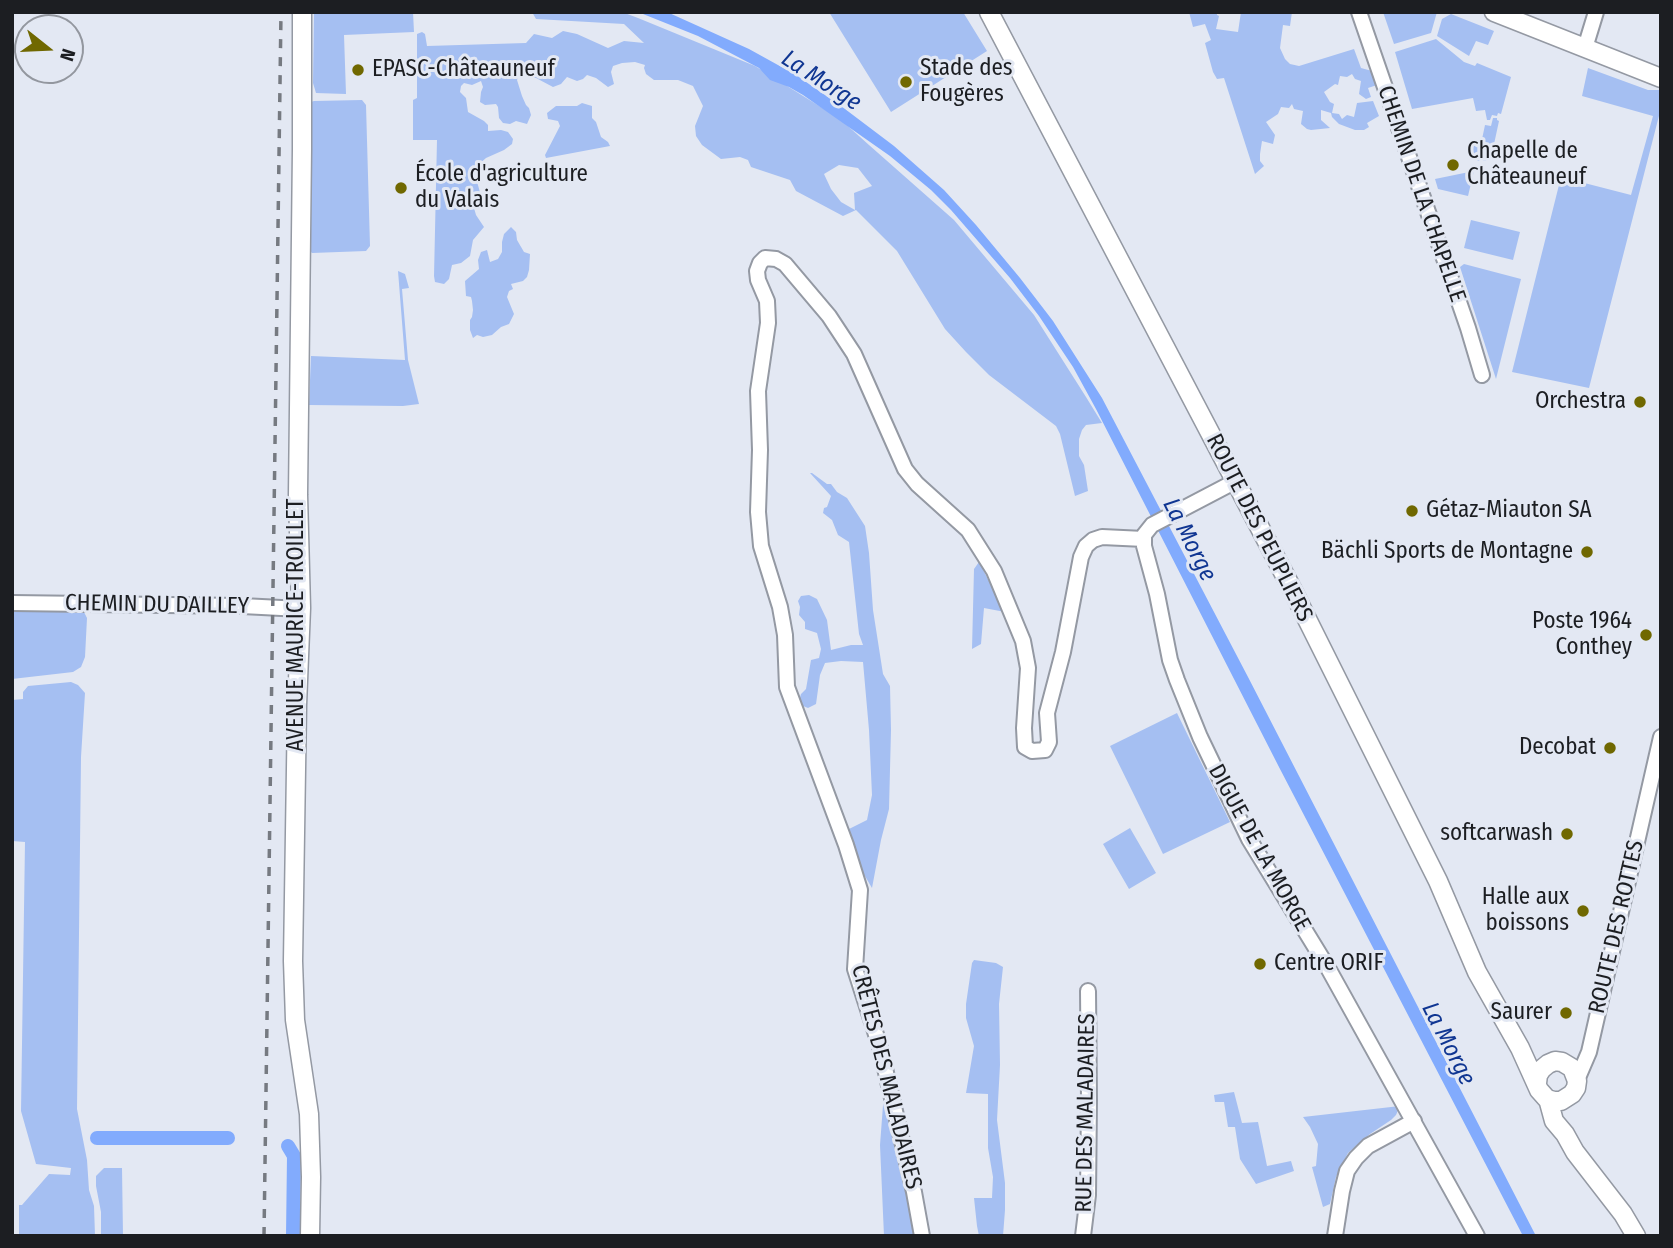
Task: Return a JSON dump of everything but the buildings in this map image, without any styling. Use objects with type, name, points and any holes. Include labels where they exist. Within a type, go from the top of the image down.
[{"type":"street","name":"AVENUE MAURICE-TROILLET","points":[[302,12],[298,495],[301,609],[293,961],[295,1020],[309,1114],[310,1236]]},
{"type":"street","name":"ROUTE DES PEUPLIERS","points":[[989,12],[1236,481],[1438,881],[1477,972],[1537,1083]]},
{"type":"street","name":"CHEMIN DE LA CHAPELLE","points":[[1359,12],[1482,375]]},
{"type":"street","points":[[1494,12],[1661,78]]},
{"type":"street","points":[[1585,48],[1596,12]]},
{"type":"street","name":"CRÊTES DES MALADAIRES","points":[[922,1236],[880,1047],[855,969],[860,890],[787,687],[785,635],[780,607],[761,546],[758,512],[758,391],[768,323],[767,301],[758,280],[760,262],[765,258],[776,259],[785,264],[829,316],[854,354],[905,469],[927,494],[968,530],[995,571],[1023,641],[1028,668],[1024,729],[1026,747],[1032,751],[1045,750],[1049,743],[1047,713],[1063,652],[1081,557],[1086,546],[1102,537],[1144,540]]},
{"type":"street","points":[[1144,540],[1147,529],[1152,525],[1236,481]]},
{"type":"street","name":"DIGUE DE LA MORGE","points":[[1144,540],[1173,670],[1216,773],[1249,839],[1328,968],[1477,1236]]},
{"type":"street","name":"CHEMIN DU DAILLEY","points":[[12,603],[301,609]]},
{"type":"street","name":"ROUTE DES ROTTES","points":[[1577,1080],[1589,1052],[1661,737]]},
{"type":"street","name":"RUE DES MALADAIRES","points":[[1083,1236],[1087,1207],[1088,991]]},
{"type":"street","name":"ROUTE DES ROTTES","points":[[1556,1062],[1579,1052],[1592,1036]]},
{"type":"street","points":[[1520,1048],[1536,1057],[1572,1068],[1577,1080],[1576,1088],[1568,1098],[1563,1120],[1564,1134]]},
{"type":"street","points":[[1556,1062],[1545,1066],[1539,1072],[1537,1083],[1541,1093],[1548,1099],[1558,1101],[1568,1098]]},
{"type":"street","points":[[1548,1099],[1554,1121],[1623,1214],[1636,1236]]},
{"type":"street","points":[[1335,1236],[1347,1171],[1368,1146],[1414,1121]]},
{"type":"shaded area","points":[[314,12],[413,12],[414,32],[344,35],[346,94],[316,93],[313,83]]},
{"type":"shaded area","points":[[532,12],[622,12],[755,66],[840,119],[954,220],[1034,315],[1102,423],[1086,425],[1079,439],[1079,456],[1084,465],[1088,491],[1075,496],[1056,426],[989,375],[966,352],[945,329],[897,251],[856,210],[843,216],[796,191],[790,180],[751,167],[748,160],[740,157],[721,159],[702,145],[696,136],[695,126],[703,106],[693,86],[678,80],[654,80],[646,74],[645,65],[635,62],[613,66],[611,72],[614,84],[608,87],[587,75],[577,81],[567,77],[561,84],[553,87],[536,78],[519,76],[517,80],[531,115],[527,124],[516,121],[503,123],[496,104],[485,105],[480,102],[483,87],[481,81],[472,85],[464,83],[461,86],[460,92],[466,98],[468,112],[484,121],[488,125],[488,131],[508,132],[513,139],[512,144],[504,150],[478,165],[476,178],[481,196],[474,208],[484,227],[473,240],[470,256],[461,263],[452,265],[449,279],[444,284],[435,282],[437,140],[413,140],[413,100],[417,98],[417,34],[425,34],[427,46],[526,43],[534,34],[552,38],[563,31],[577,34],[608,48],[624,41],[644,43],[624,24],[536,19]],"holes":[[[839,165],[858,168],[872,186],[854,193],[855,210],[841,202],[824,174]]]},
{"type":"shaded area","name":"La Morge","points":[[638,12],[667,12],[749,49],[796,75],[845,109],[894,146],[944,190],[976,225],[1053,321],[1102,398],[1536,1236],[1523,1236],[1096,409],[1073,367],[1039,316],[951,210],[890,156],[803,95],[770,80],[759,68],[698,36]]},
{"type":"shaded area","name":"Stade des Fougères","points":[[829,12],[963,12],[987,51],[891,112]]},
{"type":"shaded area","points":[[1189,12],[1217,12],[1219,16],[1216,29],[1238,32],[1241,12],[1292,12],[1290,26],[1283,25],[1280,48],[1285,59],[1290,64],[1299,66],[1354,49],[1361,68],[1372,71],[1377,85],[1368,88],[1371,97],[1366,99],[1359,94],[1361,81],[1355,79],[1352,74],[1347,77],[1340,76],[1338,85],[1335,84],[1324,92],[1334,104],[1332,113],[1339,114],[1342,119],[1347,115],[1354,117],[1357,103],[1373,101],[1379,116],[1367,123],[1369,127],[1364,130],[1355,130],[1339,124],[1331,113],[1321,110],[1321,120],[1330,128],[1311,130],[1301,124],[1303,111],[1294,109],[1292,104],[1289,108],[1281,107],[1278,114],[1266,122],[1275,135],[1273,144],[1262,141],[1260,161],[1264,166],[1255,174],[1224,78],[1217,79],[1213,72],[1205,43],[1211,40],[1205,24],[1193,27]]},
{"type":"shaded area","points":[[1383,12],[1437,12],[1431,33],[1394,44]]},
{"type":"shaded area","points":[[1451,14],[1494,31],[1488,45],[1476,41],[1469,56],[1437,36],[1442,19]]},
{"type":"shaded area","points":[[1436,39],[1464,62],[1475,66],[1477,63],[1511,77],[1501,114],[1492,115],[1490,120],[1487,120],[1485,110],[1476,111],[1473,98],[1412,109],[1395,52]]},
{"type":"shaded area","points":[[1588,68],[1648,90],[1661,90],[1661,108],[1589,388],[1512,372],[1561,177],[1631,195],[1653,116],[1582,96]]},
{"type":"shaded area","points":[[362,100],[366,105],[370,246],[366,251],[312,253],[309,250],[308,109],[314,101]]},
{"type":"shaded area","points":[[582,103],[592,106],[592,118],[601,137],[610,146],[546,158],[545,155],[560,126],[558,121],[548,119],[547,113],[556,106],[577,106]]},
{"type":"shaded area","points":[[1493,118],[1499,121],[1491,158],[1488,161],[1478,161],[1470,147],[1481,144],[1485,125],[1491,126]]},
{"type":"shaded area","points":[[1474,171],[1468,196],[1438,189],[1435,179]]},
{"type":"shaded area","points":[[1471,220],[1520,232],[1513,260],[1464,248]]},
{"type":"shaded area","points":[[511,227],[516,232],[524,252],[530,254],[527,277],[511,284],[513,289],[507,297],[514,314],[509,324],[492,335],[477,335],[473,338],[470,330],[472,301],[471,297],[466,296],[465,281],[479,269],[481,252],[487,250],[490,262],[498,259],[502,252],[504,234]]},
{"type":"shaded area","points":[[1464,264],[1521,279],[1496,379],[1460,267]]},
{"type":"shaded area","points":[[398,271],[405,274],[409,288],[402,289],[408,360],[419,404],[309,405],[311,356],[405,360]]},
{"type":"shaded area","points":[[810,473],[831,484],[847,498],[865,526],[873,610],[883,674],[890,686],[889,809],[872,888],[862,871],[849,829],[867,820],[872,795],[863,662],[825,663],[820,675],[816,704],[808,708],[798,704],[806,689],[811,660],[819,658],[821,649],[817,633],[805,629],[805,622],[799,615],[798,601],[801,596],[809,595],[817,599],[827,620],[831,650],[863,645],[859,634],[849,542],[838,535],[832,520],[823,513],[831,496]]},
{"type":"shaded area","points":[[979,562],[1005,612],[984,608],[981,644],[972,649],[974,569]]},
{"type":"shaded area","points":[[79,609],[87,618],[85,657],[81,667],[73,672],[12,679],[12,610]]},
{"type":"shaded area","points":[[71,682],[85,693],[81,757],[77,1109],[87,1160],[89,1190],[94,1206],[95,1236],[19,1236],[19,1205],[22,1205],[49,1174],[70,1175],[71,1168],[36,1164],[21,1111],[25,842],[12,841],[12,700],[23,699],[23,692],[28,686]]},
{"type":"shaded area","points":[[1177,713],[1230,822],[1163,854],[1110,746]]},
{"type":"shaded area","points":[[1130,828],[1156,873],[1129,889],[1103,844]]},
{"type":"shaded area","points":[[974,960],[996,963],[1003,967],[999,1004],[997,1120],[1005,1183],[1003,1236],[979,1236],[974,1198],[992,1198],[993,1177],[988,1148],[988,1094],[966,1093],[974,1046],[966,1018],[966,1004]]},
{"type":"shaded area","points":[[885,1079],[919,1236],[884,1236],[880,1145]]},
{"type":"shaded area","points":[[1234,1092],[1242,1123],[1258,1122],[1267,1166],[1291,1161],[1294,1171],[1256,1184],[1240,1159],[1235,1127],[1228,1127],[1224,1102],[1215,1102],[1214,1095]]},
{"type":"shaded area","points":[[1400,1106],[1391,1120],[1348,1153],[1336,1177],[1330,1204],[1323,1207],[1312,1167],[1316,1166],[1318,1144],[1303,1117]]},
{"type":"shaded area","points":[[104,1168],[122,1168],[123,1236],[101,1236],[96,1176]]},
{"type":"waterway","points":[[97,1138],[228,1138]]},
{"type":"waterway","points":[[288,1146],[294,1156],[293,1236]]},
{"type":"railway","points":[[264,1236],[281,12]]},
{"type":"place","name":"EPASC-Châteauneuf","points":[[358,70]]},
{"type":"place","name":"Stade des Fougères","points":[[906,82]]},
{"type":"place","name":"Chapelle de Châteauneuf","points":[[1453,165]]},
{"type":"place","name":"École d'agriculture du Valais","points":[[401,188]]},
{"type":"place","name":"Orchestra","points":[[1640,402]]},
{"type":"place","name":"Gétaz-Miauton SA","points":[[1412,511]]},
{"type":"place","name":"Bächli Sports de Montagne","points":[[1587,552]]},
{"type":"place","name":"Poste 1964 Conthey","points":[[1646,635]]},
{"type":"place","name":"Decobat","points":[[1610,748]]},
{"type":"place","name":"softcarwash","points":[[1567,834]]},
{"type":"place","name":"Halle aux boissons","points":[[1583,911]]},
{"type":"place","name":"Centre ORIF","points":[[1260,964]]},
{"type":"place","name":"Saurer","points":[[1566,1013]]}]
